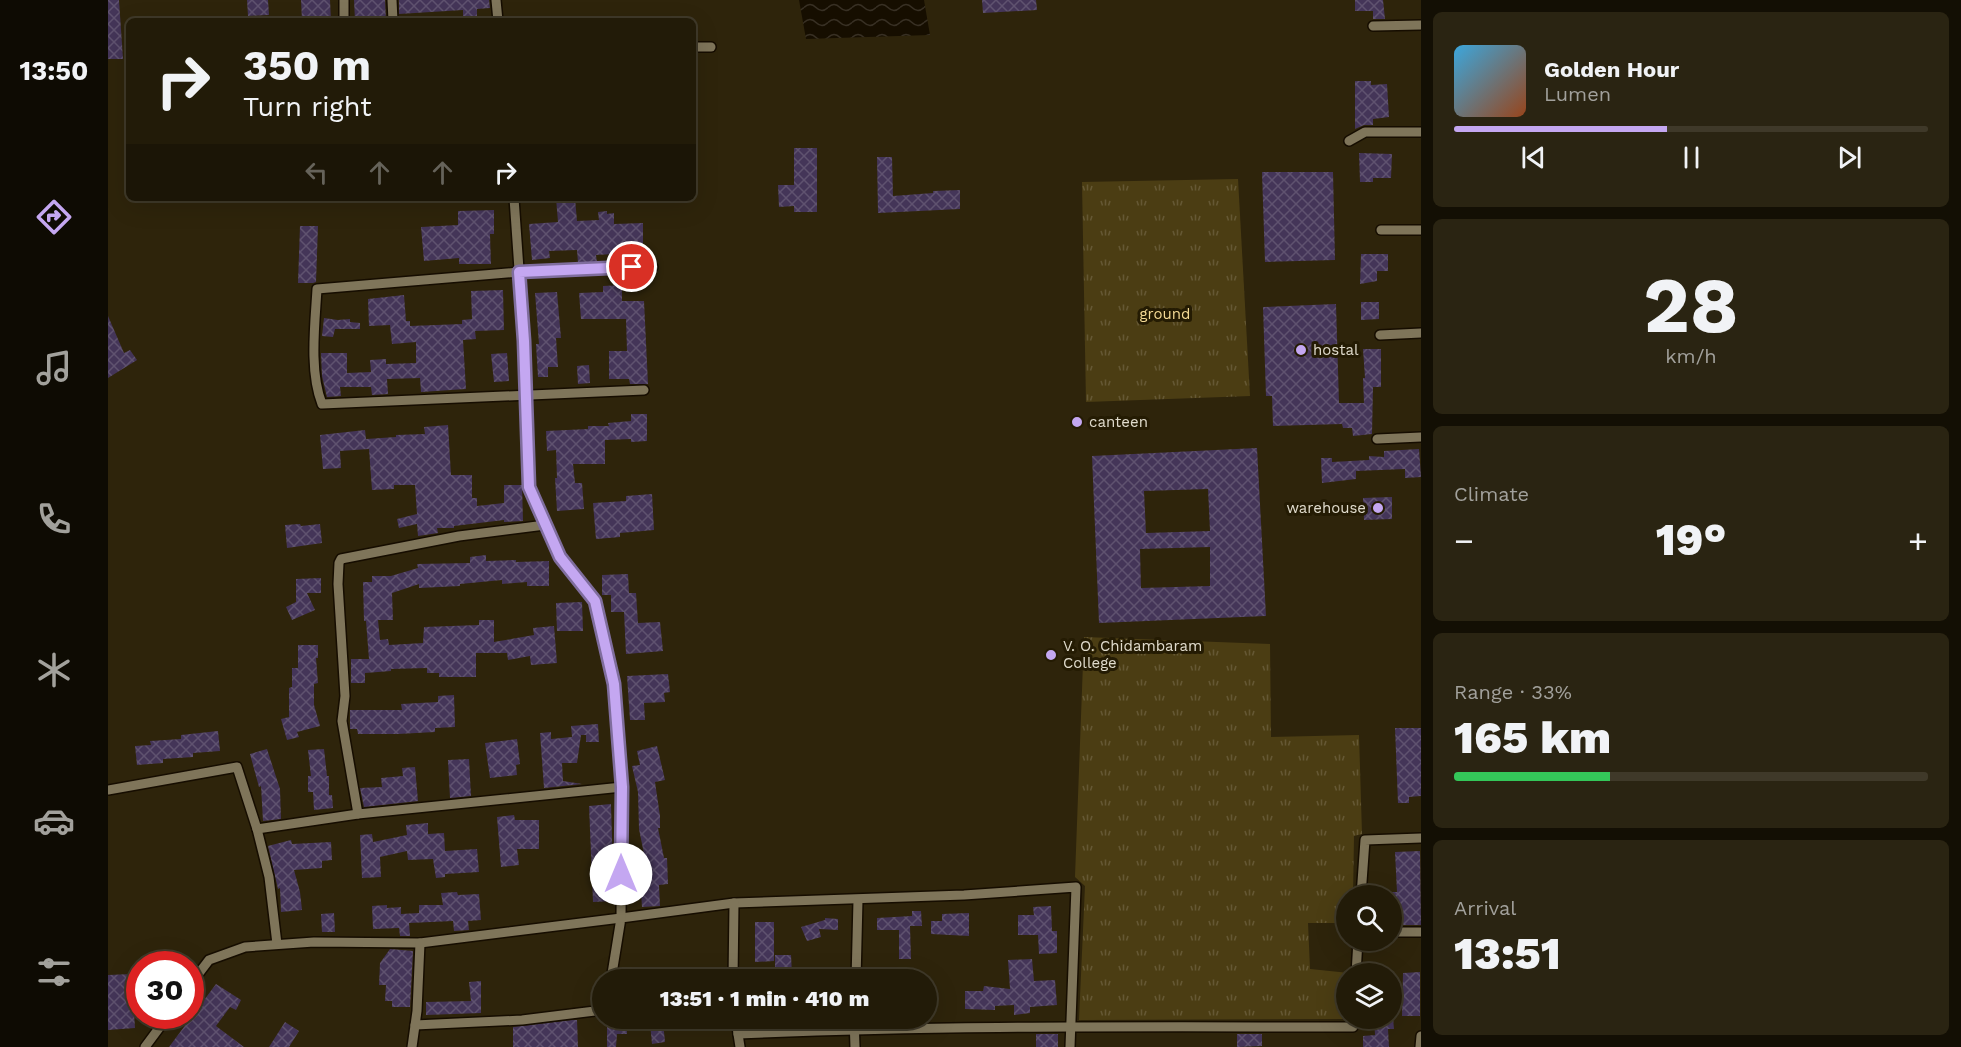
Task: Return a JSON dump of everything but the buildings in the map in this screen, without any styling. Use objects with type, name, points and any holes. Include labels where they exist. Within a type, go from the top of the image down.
[{"type":"street","points":[[344,0],[344,18]]},
{"type":"street","points":[[392,0],[393,18]]},
{"type":"street","points":[[496,0],[498,18]]},
{"type":"street","points":[[1373,26],[1421,25]]},
{"type":"street","points":[[696,47],[711,47]]},
{"type":"street","points":[[1349,141],[1365,132],[1421,132]]},
{"type":"street","points":[[514,201],[529,487],[560,557],[595,601],[614,684],[622,787],[621,918],[613,969]]},
{"type":"street","points":[[1381,230],[1421,230]]},
{"type":"street","points":[[644,390],[322,404],[317,392],[314,334],[316,289],[519,272],[653,267]]},
{"type":"street","points":[[1380,335],[1421,333]]},
{"type":"street","points":[[1377,439],[1421,437]]},
{"type":"street","points":[[358,814],[342,721],[345,696],[339,562],[341,559],[459,536],[546,525]]},
{"type":"street","points":[[108,790],[237,767],[257,828],[269,876],[277,944]]},
{"type":"street","points":[[257,828],[358,814],[622,787]]},
{"type":"street","points":[[1362,885],[1365,840],[1421,838]]},
{"type":"street","points":[[204,967],[209,960],[245,947],[277,944],[420,943],[734,903],[858,900],[1076,887],[1070,1047]]},
{"type":"street","points":[[856,969],[858,900]]},
{"type":"street","points":[[733,969],[734,903]]},
{"type":"street","points":[[1402,932],[1421,932]]},
{"type":"street","points":[[412,1047],[420,943]]},
{"type":"street","points":[[415,1025],[522,1020],[592,1011]]},
{"type":"street","points":[[937,1028],[1336,1027]]},
{"type":"street","points":[[145,1047],[158,1029]]},
{"type":"street","points":[[737,1029],[740,1047]]},
{"type":"street","points":[[738,1034],[854,1029],[855,1047]]},
{"type":"street","points":[[1420,1047],[1421,1036]]},
{"type":"green space","name":"ground","points":[[1238,179],[1250,396],[1086,402],[1082,182]]},
{"type":"green space","points":[[1084,637],[1270,644],[1271,737],[1359,735],[1362,834],[1354,836],[1353,885],[1336,885],[1336,923],[1308,923],[1310,969],[1336,972],[1336,1019],[1079,1020],[1085,886],[1075,877]]},
{"type":"water","points":[[799,0],[924,0],[930,35],[806,39]]},
{"type":"place","name":"hostal","points":[[1301,350]]},
{"type":"place","name":"canteen","points":[[1077,422]]},
{"type":"place","name":"warehouse","points":[[1378,508]]},
{"type":"place","name":"V. O. Chidambaram College","points":[[1051,655]]},
{"type":"route","points":[[621,874],[622,787],[614,684],[595,601],[560,557],[529,487],[519,272],[632,267]]}]
